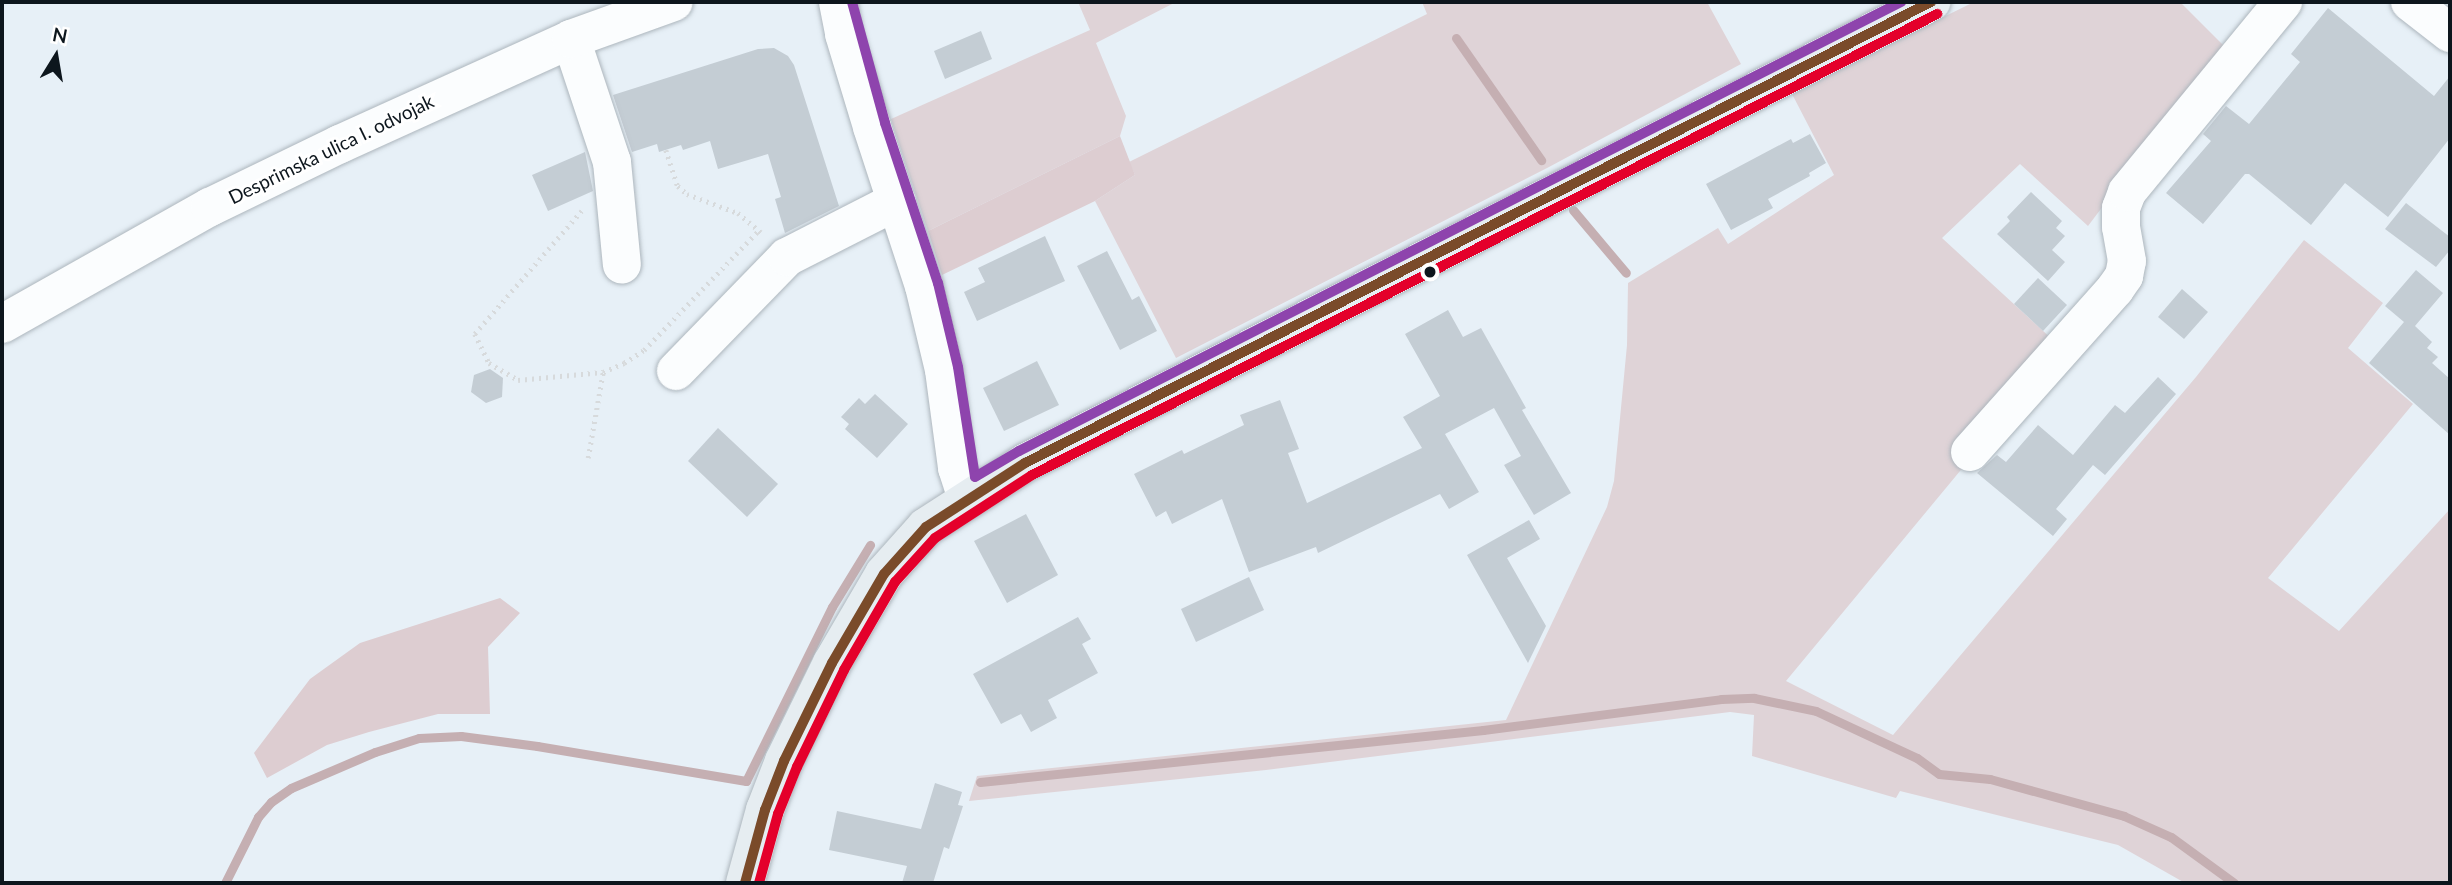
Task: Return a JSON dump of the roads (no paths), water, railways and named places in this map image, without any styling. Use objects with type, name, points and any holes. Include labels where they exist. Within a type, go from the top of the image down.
[{"type":"main road","points":[[745,883],[765,810],[784,761],[884,574],[926,527],[1025,463],[1931,2]]},
{"type":"street","name":"Desprimska ulica I. odvojak","points":[[2,324],[210,207],[470,83],[570,39],[674,2]]},
{"type":"street","points":[[838,2],[844,34],[925,286],[944,370],[957,468],[967,498]]},
{"type":"street","points":[[1969,452],[2120,282],[2127,261],[2120,227],[2121,208],[2127,192],[2283,2]]},
{"type":"street","points":[[2410,2],[2450,33]]},
{"type":"street","points":[[570,39],[612,162],[622,265]]},
{"type":"street","points":[[676,370],[787,257],[897,201]]},
{"type":"waterway","points":[[1456,38],[1541,160]]},
{"type":"waterway","points":[[1573,210],[1626,273]]},
{"type":"waterway","points":[[225,883],[258,817],[271,802],[291,788],[375,752],[419,738],[461,736],[746,781],[832,607],[870,545]]},
{"type":"waterway","points":[[980,782],[1483,730],[1721,699],[1754,698],[1816,711],[1917,758],[1939,774],[1990,779],[2124,816],[2171,837],[2234,883]]}]
